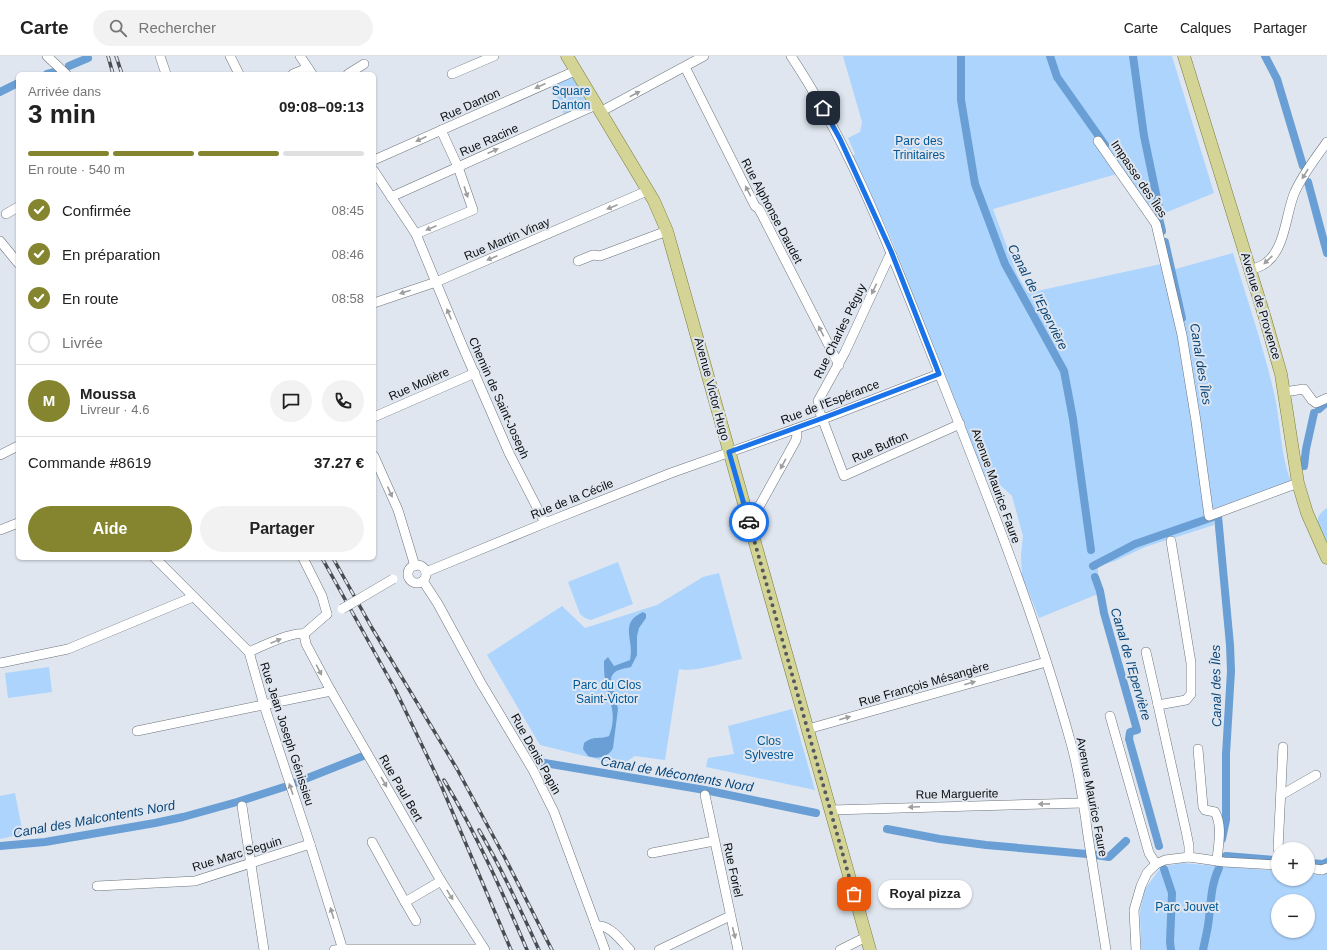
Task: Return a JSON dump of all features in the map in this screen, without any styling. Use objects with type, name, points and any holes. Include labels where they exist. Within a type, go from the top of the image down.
[{"type":"main road","name":"Avenue Victor Hugo","points":[[566,56],[659,211],[667,231],[870,950]]},
{"type":"main road","name":"Avenue de Provence","points":[[1184,56],[1281,374],[1298,483],[1307,513],[1327,558]]},
{"type":"street","points":[[47,56],[64,72]]},
{"type":"street","points":[[160,56],[165,72]]},
{"type":"street","points":[[230,56],[239,72]]},
{"type":"street","points":[[300,56],[310,71]]},
{"type":"street","points":[[452,74],[494,56]]},
{"type":"street","name":"Rue Racine","points":[[391,197],[598,108],[685,67],[704,56]]},
{"type":"street","name":"Avenue Maurice Faure","points":[[791,56],[840,139],[892,255],[960,424],[1033,620],[1072,749],[1083,803],[1106,950]]},
{"type":"street","points":[[351,72],[364,64]]},
{"type":"street","name":"Rue Alphonse Daudet","points":[[685,67],[755,206],[759,209],[839,365]]},
{"type":"street","name":"Rue Danton","points":[[376,159],[575,70]]},
{"type":"street","points":[[416,234],[473,210],[458,167],[441,130]]},
{"type":"street","name":"Impasse des Îles","points":[[1098,141],[1156,224],[1182,335],[1196,421],[1208,516],[1298,483]]},
{"type":"street","points":[[1250,270],[1266,263],[1271,259],[1280,244],[1296,190],[1310,165],[1327,142]]},
{"type":"street","name":"Chemin de Saint-Joseph","points":[[376,174],[416,234],[509,453],[545,522]]},
{"type":"street","name":"Rue Martin Vinay","points":[[376,302],[436,282],[647,191]]},
{"type":"street","points":[[6,214],[16,208]]},
{"type":"street","points":[[578,261],[593,255],[600,256],[667,231]]},
{"type":"street","points":[[0,241],[16,261]]},
{"type":"street","name":"Rue Charles Péguy","points":[[823,418],[818,406],[818,401],[839,365],[889,257],[892,255]]},
{"type":"street","name":"Rue Molière","points":[[376,416],[475,372]]},
{"type":"street","name":"Rue de l'Espérance","points":[[729,452],[795,429],[939,374]]},
{"type":"street","points":[[1284,392],[1304,389],[1316,403],[1327,398]]},
{"type":"street","name":"Rue Buffon","points":[[823,418],[844,476],[960,424]]},
{"type":"street","points":[[747,513],[760,506],[796,440],[797,435],[795,429]]},
{"type":"street","points":[[0,455],[16,447]]},
{"type":"street","name":"Rue de la Cécile","points":[[424,577],[545,522],[729,452]]},
{"type":"street","points":[[376,460],[398,510],[415,566]]},
{"type":"street","points":[[1,526],[16,523]]},
{"type":"street","points":[[1158,705],[1186,700],[1191,694],[1191,663],[1171,541]]},
{"type":"street","name":"Rue Jean Joseph Génissieu","points":[[157,560],[248,652],[310,844],[340,950]]},
{"type":"street","points":[[304,560],[322,596],[327,614]]},
{"type":"street","points":[[415,566],[422,567],[424,577],[416,583],[413,582],[410,580],[408,574],[410,568],[415,566]]},
{"type":"street","points":[[248,652],[291,635],[299,633],[304,634],[327,614],[342,609],[393,579],[408,574]]},
{"type":"street","name":"Rue Denis Papin","points":[[424,577],[481,683],[533,770],[549,801],[605,950]]},
{"type":"street","points":[[0,663],[68,649],[193,597]]},
{"type":"street","name":"Rue Paul Bert","points":[[304,634],[306,644],[331,691],[442,882],[484,950]]},
{"type":"street","points":[[1146,652],[1186,831],[1189,846],[1189,857]]},
{"type":"street","name":"Rue François Mésangère","points":[[808,729],[1046,662]]},
{"type":"street","points":[[137,731],[331,691]]},
{"type":"street","points":[[1110,716],[1149,853],[1156,864]]},
{"type":"street","points":[[1278,842],[1283,747]]},
{"type":"street","points":[[1198,749],[1203,807],[1205,810],[1215,812],[1218,819],[1220,835],[1217,861]]},
{"type":"street","points":[[1281,795],[1316,775]]},
{"type":"street","name":"Rue Foriel","points":[[705,795],[738,950]]},
{"type":"street","name":"Rue Marguerite","points":[[831,810],[1083,803]]},
{"type":"street","points":[[242,806],[264,950]]},
{"type":"street","points":[[652,853],[714,841]]},
{"type":"street","points":[[372,842],[416,921]]},
{"type":"street","name":"Rue Marc Seguin","points":[[97,886],[194,881],[310,844]]},
{"type":"street","points":[[1136,950],[1134,910],[1141,886],[1147,873],[1156,864],[1165,860],[1189,857],[1217,861],[1271,865]]},
{"type":"street","points":[[1315,869],[1322,870],[1327,868]]},
{"type":"street","points":[[405,902],[442,882]]},
{"type":"street","points":[[659,950],[730,916]]},
{"type":"street","points":[[596,926],[600,926],[611,931],[630,950]]},
{"type":"street","points":[[840,950],[866,937]]},
{"type":"street","points":[[340,950],[484,950]]},
{"type":"green space","name":"Parc des Trinitaires","points":[[843,56],[1172,56],[1214,193],[1155,217],[1117,174],[993,209],[1017,274],[1028,293],[1170,262],[1172,270],[1233,253],[1270,375],[1287,471],[1291,482],[1213,509],[1214,525],[1145,547],[1115,561],[1098,566],[1098,594],[1039,618],[1022,576],[1021,555],[1023,536],[1012,496],[997,482],[983,476],[893,243],[853,156],[855,154],[848,138],[860,132],[862,122]]},
{"type":"green space","name":"Square Danton","points":[[572,76],[586,100],[583,106],[565,117],[551,84]]},
{"type":"green space","points":[[1327,508],[1327,542],[1319,528],[1318,520],[1322,512]]},
{"type":"green space","points":[[618,562],[633,604],[591,620],[585,618],[580,614],[568,582]]},
{"type":"green space","name":"Parc du Clos Saint-Victor","points":[[719,573],[742,659],[693,670],[679,669],[665,760],[635,756],[621,765],[540,745],[487,655],[562,606],[585,628],[657,605],[703,577]]},
{"type":"green space","points":[[49,667],[52,692],[8,698],[5,673]]},
{"type":"green space","name":"Clos Sylvestre","points":[[792,709],[815,790],[706,767],[708,758],[734,754],[728,726]]},
{"type":"green space","points":[[15,793],[23,834],[0,839],[0,796]]},
{"type":"green space","name":"Parc Jouvet","points":[[1182,863],[1271,870],[1271,886],[1315,886],[1315,874],[1323,875],[1327,873],[1327,950],[1141,950],[1140,911],[1145,889],[1161,867]]},
{"type":"shaded area","points":[[643,612],[646,614],[646,618],[639,628],[637,636],[637,655],[631,667],[617,671],[611,678],[618,709],[613,748],[608,754],[602,757],[588,756],[583,749],[584,743],[594,738],[609,736],[612,728],[613,715],[605,680],[604,661],[608,657],[614,666],[630,660],[631,646],[629,627],[635,616]]},
{"type":"waterway","name":"Canal de l'Epervière","points":[[961,56],[961,100],[975,184],[1005,264],[1064,371],[1073,419],[1091,550]]},
{"type":"waterway","name":"Canal des Îles","points":[[1050,56],[1057,77],[1105,145]]},
{"type":"waterway","name":"Canal des Îles","points":[[1133,56],[1144,136],[1159,208],[1159,218],[1162,231]]},
{"type":"waterway","points":[[1265,56],[1277,79],[1303,166]]},
{"type":"waterway","points":[[69,66],[88,58]]},
{"type":"waterway","points":[[0,92],[16,84]]},
{"type":"waterway","points":[[1308,182],[1327,253]]},
{"type":"waterway","name":"Canal des Îles","points":[[1165,242],[1182,318]]},
{"type":"waterway","points":[[1319,409],[1327,402]]},
{"type":"waterway","points":[[1304,466],[1314,413]]},
{"type":"waterway","points":[[1093,566],[1135,544],[1216,516]]},
{"type":"waterway","name":"Canal des Îles","points":[[1218,516],[1231,671],[1226,754],[1226,820],[1222,839]]},
{"type":"waterway","name":"Canal de l'Epervière","points":[[1095,577],[1137,730],[1130,732],[1129,739],[1159,846]]},
{"type":"waterway","name":"Canal de Mécontents Nord","points":[[295,783],[363,756]]},
{"type":"waterway","name":"Canal de Mécontents Nord","points":[[533,761],[705,790],[816,813]]},
{"type":"waterway","name":"Canal des Malcontents Nord","points":[[0,846],[45,842],[155,823],[237,802],[284,787]]},
{"type":"waterway","name":"Canal de Mécontents Nord","points":[[887,829],[940,839],[986,845],[1087,854]]},
{"type":"waterway","name":"Canal de Mécontents Nord","points":[[1095,855],[1109,857],[1126,841]]},
{"type":"waterway","points":[[1226,856],[1271,860]]},
{"type":"waterway","points":[[1315,863],[1323,864],[1327,862]]},
{"type":"waterway","name":"Canal des Îles","points":[[1203,950],[1213,887],[1219,868]]},
{"type":"waterway","name":"Canal de l'Epervière","points":[[1164,869],[1172,893],[1171,950]]},
{"type":"railway","points":[[108,56],[112,72]]},
{"type":"railway","points":[[116,56],[121,72]]},
{"type":"railway","points":[[323,560],[395,689],[441,785],[511,950]]},
{"type":"railway","points":[[334,560],[372,628],[457,769],[552,950]]},
{"type":"railway","points":[[444,780],[467,821],[488,864],[527,950]]},
{"type":"railway","points":[[479,830],[503,874],[539,950]]},
{"type":"way so far","points":[[749,522],[854,894]]},
{"type":"place","name":"Royal pizza","points":[[854,894]]},
{"type":"route","points":[[749,522],[729,452],[795,429],[939,374],[891,251],[840,139],[823,108]]}]
